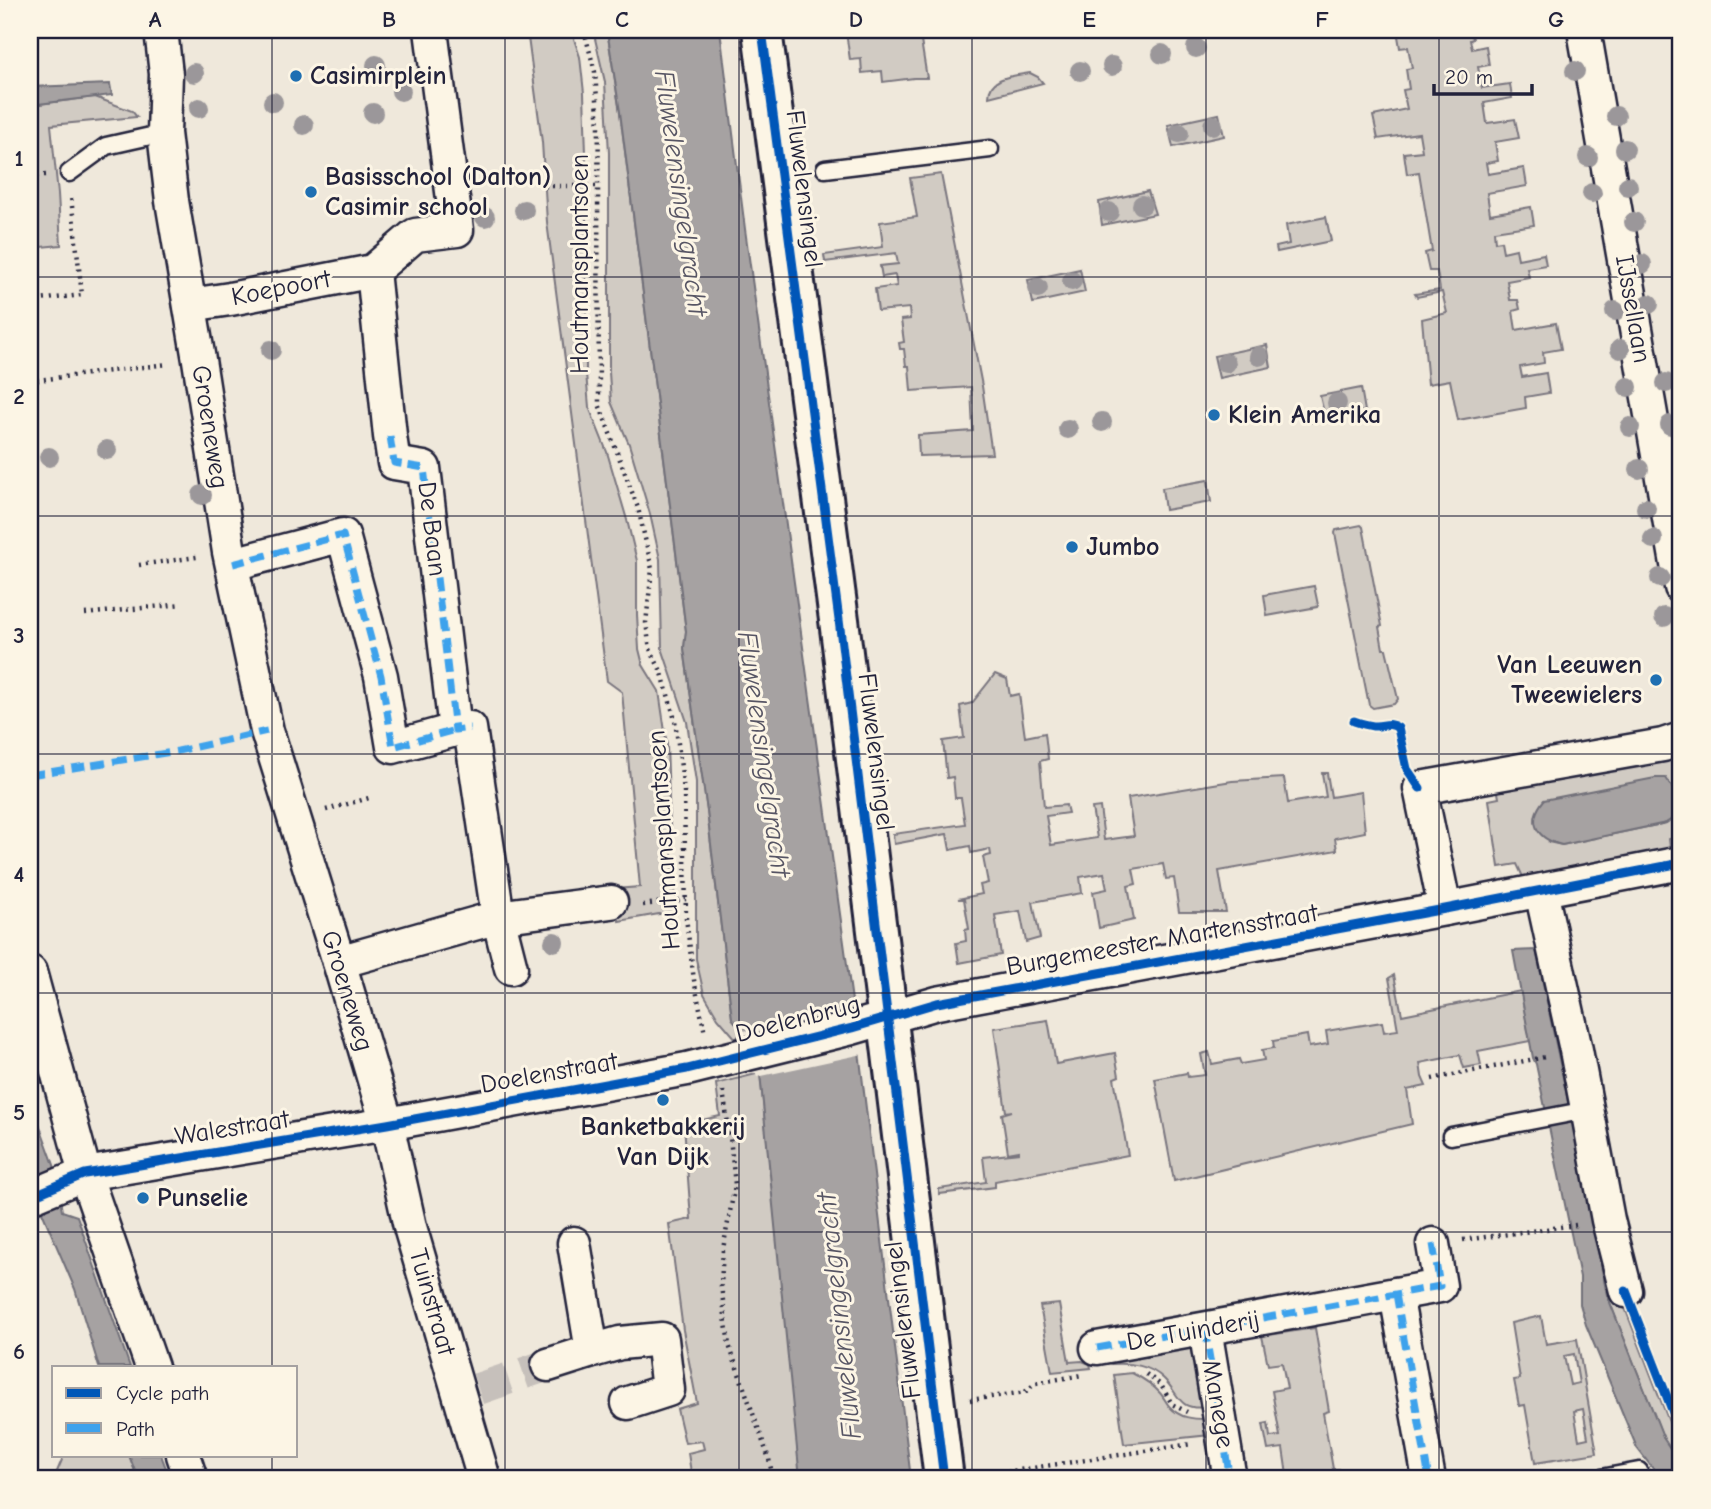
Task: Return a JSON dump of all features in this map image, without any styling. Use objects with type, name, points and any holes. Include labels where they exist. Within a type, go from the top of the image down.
[{"type":"main road","name":"Fluwelensingel","points":[[762,30],[877,926],[874,1022],[934,1406],[955,1478]]},
{"type":"street","name":"Groeneweg","points":[[161,30],[166,74],[164,133],[172,201],[231,558],[267,732],[387,1124]]},
{"type":"street","points":[[373,271],[415,235],[457,230],[431,30]]},
{"type":"street","name":"IJssellaan","points":[[1584,30],[1681,587]]},
{"type":"street","name":"Koepoort","points":[[190,305],[373,271]]},
{"type":"street","name":"De Baan","points":[[373,271],[394,463],[425,468],[462,729],[498,917],[511,968]]},
{"type":"street","points":[[231,558],[343,535],[381,676],[393,747],[462,729]]},
{"type":"street","points":[[1445,909],[1420,788],[1452,768],[1663,745],[1681,739]]},
{"type":"street","name":"Burgemeester Martensstraat","points":[[874,1022],[937,1003],[1681,863]]},
{"type":"street","points":[[1541,891],[1580,1112],[1626,1292]]},
{"type":"street","points":[[339,962],[498,917],[611,902]]},
{"type":"street","points":[[30,972],[76,1178],[152,1366]]},
{"type":"street","name":"Doelenbrug","points":[[725,1059],[874,1022]]},
{"type":"street","name":"Doelenstraat","points":[[387,1124],[725,1059]]},
{"type":"street","name":"Walestraat","points":[[30,1197],[76,1178],[387,1124]]},
{"type":"street","name":"Tuinstraat","points":[[387,1124],[410,1227],[468,1391],[484,1479]]},
{"type":"street","points":[[574,1243],[592,1351]]},
{"type":"street","name":"De Tuinderij","points":[[1097,1348],[1440,1286],[1433,1244]]},
{"type":"street","points":[[1396,1294],[1429,1479]]},
{"type":"street","name":"Manege","points":[[1205,1329],[1230,1479]]},
{"type":"street","points":[[548,1365],[620,1343],[662,1339],[667,1390],[628,1403]]},
{"type":"street","points":[[183,1456],[191,1479]]},
{"type":"lane","points":[[69,173],[106,146],[164,133]]},
{"type":"lane","points":[[825,169],[990,149]]},
{"type":"lane","points":[[1451,1136],[1580,1112]]},
{"type":"lane","points":[[1596,1479],[1639,1471]]},
{"type":"path","points":[[30,301],[82,295],[69,173]]},
{"type":"path","points":[[545,186],[598,186]]},
{"type":"path","points":[[30,381],[200,360]]},
{"type":"path","points":[[139,565],[231,558]]},
{"type":"path","points":[[85,614],[182,604]]},
{"type":"path","points":[[295,819],[369,798]]},
{"type":"path","points":[[611,902],[632,906],[686,899]]},
{"type":"path","points":[[1432,1079],[1533,1058]]},
{"type":"path","points":[[1433,1244],[1560,1227]]},
{"type":"path","points":[[1139,1371],[1148,1374],[1161,1385],[1172,1404],[1221,1426]]},
{"type":"path","points":[[955,1478],[1221,1426]]},
{"type":"shaded area","points":[[527,30],[571,30],[580,57],[586,154],[586,373],[589,407],[607,452],[637,561],[639,649],[643,665],[659,691],[667,745],[676,914],[619,921],[615,889],[640,887],[622,692],[607,681],[547,222],[542,142]]},
{"type":"shaded area","points":[[593,30],[607,30],[620,112],[686,631],[684,648],[732,1018],[743,1031],[736,1039],[718,1018],[704,994],[696,959],[696,782],[687,722],[662,648],[660,559],[650,514],[629,444],[611,402],[609,153],[605,82]]},
{"type":"shaded area","points":[[923,30],[925,40],[921,41],[927,78],[883,82],[882,71],[862,73],[861,59],[850,60],[846,32]]},
{"type":"shaded area","points":[[1397,30],[1471,30],[1472,49],[1486,46],[1489,65],[1478,67],[1482,88],[1510,84],[1512,98],[1484,103],[1487,123],[1515,119],[1519,138],[1495,142],[1498,161],[1486,163],[1488,174],[1524,168],[1527,186],[1487,193],[1490,214],[1531,207],[1534,225],[1494,231],[1495,242],[1501,241],[1503,252],[1516,249],[1518,259],[1544,254],[1546,265],[1527,268],[1529,277],[1507,281],[1510,300],[1518,300],[1520,309],[1513,311],[1516,330],[1556,323],[1561,349],[1543,352],[1544,363],[1520,367],[1522,377],[1546,373],[1549,393],[1525,397],[1526,408],[1458,420],[1450,380],[1428,384],[1422,319],[1447,313],[1442,292],[1417,297],[1415,294],[1440,290],[1437,271],[1429,271],[1425,253],[1432,251],[1419,172],[1407,174],[1404,153],[1422,151],[1419,133],[1378,139],[1373,116],[1407,109],[1403,90],[1409,89],[1406,69],[1412,68],[1408,47],[1400,48]]},
{"type":"shaded area","points":[[1030,73],[1043,83],[989,97],[990,90],[998,81]]},
{"type":"shaded area","points":[[95,97],[132,111],[137,117],[51,125],[61,245],[30,248],[30,105]]},
{"type":"shaded area","points":[[1219,114],[1224,136],[1173,147],[1168,125]]},
{"type":"shaded area","points":[[941,174],[982,386],[992,454],[919,456],[918,435],[973,431],[971,387],[911,391],[909,366],[906,366],[904,349],[900,349],[899,343],[904,342],[901,320],[910,319],[909,308],[878,311],[875,289],[897,286],[895,275],[882,277],[880,266],[898,264],[896,253],[825,262],[824,255],[883,247],[880,222],[917,217],[910,178]]},
{"type":"shaded area","points":[[1148,191],[1155,214],[1102,225],[1099,202]]},
{"type":"shaded area","points":[[1326,217],[1331,241],[1277,252],[1276,247],[1289,244],[1286,225]]},
{"type":"shaded area","points":[[1080,269],[1085,292],[1033,303],[1028,280]]},
{"type":"shaded area","points":[[1267,345],[1271,367],[1219,378],[1214,356]]},
{"type":"shaded area","points":[[1361,388],[1365,411],[1312,422],[1311,416],[1324,413],[1320,396]]},
{"type":"shaded area","points":[[1208,480],[1211,502],[1165,510],[1162,488]]},
{"type":"shaded area","points":[[1361,525],[1382,626],[1379,627],[1383,649],[1386,649],[1398,699],[1394,704],[1373,708],[1369,705],[1335,533],[1336,530]]},
{"type":"shaded area","points":[[1314,586],[1317,607],[1267,616],[1264,595]]},
{"type":"shaded area","points":[[995,674],[1007,679],[1010,696],[1019,694],[1025,737],[1045,733],[1048,759],[1040,761],[1044,807],[1066,805],[1068,813],[1046,816],[1051,845],[1097,838],[1092,808],[1100,807],[1104,840],[1134,836],[1128,798],[1232,781],[1284,778],[1288,803],[1326,797],[1322,773],[1327,773],[1331,797],[1361,792],[1365,832],[1335,838],[1337,850],[1219,871],[1226,912],[1179,912],[1174,878],[1166,879],[1163,864],[1133,869],[1136,884],[1128,886],[1134,920],[1099,928],[1093,892],[1107,889],[1104,873],[1080,877],[1082,893],[1033,902],[1040,938],[1026,942],[1020,911],[995,915],[1001,955],[959,963],[956,943],[966,941],[965,930],[969,929],[964,899],[958,899],[982,894],[980,885],[988,883],[983,857],[991,855],[990,849],[971,853],[970,846],[950,850],[947,834],[894,844],[893,834],[965,824],[961,798],[955,798],[953,777],[947,778],[943,741],[964,738],[960,706],[972,703]]},
{"type":"shaded area","points":[[1665,752],[1670,761],[1681,761],[1681,837],[1669,839],[1670,848],[1523,877],[1517,864],[1499,867],[1489,800],[1499,798],[1496,781]],"holes":[[[1678,804],[1675,816],[1666,823],[1562,845],[1548,842]]]},
{"type":"shaded area","points":[[1394,975],[1402,1015],[1521,991],[1530,1041],[1478,1051],[1481,1065],[1464,1068],[1460,1055],[1420,1063],[1426,1086],[1407,1090],[1412,1124],[1174,1181],[1155,1079],[1187,1073],[1188,1077],[1205,1075],[1201,1054],[1209,1052],[1212,1064],[1239,1059],[1241,1064],[1264,1060],[1262,1050],[1274,1048],[1273,1041],[1307,1035],[1309,1047],[1328,1044],[1326,1031],[1382,1022],[1384,1032],[1398,1030],[1389,978]]},
{"type":"shaded area","points":[[1048,1020],[1056,1064],[1115,1053],[1119,1076],[1114,1078],[1128,1155],[995,1181],[995,1187],[939,1194],[939,1189],[986,1182],[983,1157],[1019,1153],[1008,1153],[1002,1114],[1012,1111],[1006,1112],[994,1028]]},
{"type":"shaded area","points":[[760,1073],[802,1479],[692,1479],[688,1453],[704,1449],[702,1441],[685,1443],[677,1409],[697,1403],[683,1330],[669,1224],[691,1219],[684,1124],[720,1116],[716,1084]]},
{"type":"shaded area","points":[[1596,1233],[1673,1432],[1681,1442],[1681,1465],[1664,1440],[1607,1295]]},
{"type":"shaded area","points":[[1059,1304],[1069,1362],[1082,1361],[1090,1364],[1091,1368],[1052,1372],[1040,1306]]},
{"type":"shaded area","points":[[1541,1316],[1546,1344],[1577,1339],[1597,1453],[1535,1463],[1525,1405],[1519,1406],[1514,1380],[1520,1379],[1511,1323]],"holes":[[[1574,1354],[1579,1383],[1570,1385],[1564,1356]],[[1583,1409],[1588,1438],[1579,1440],[1574,1411]]]},
{"type":"shaded area","points":[[1315,1328],[1329,1411],[1323,1413],[1333,1469],[1339,1469],[1341,1479],[1305,1479],[1304,1472],[1287,1475],[1283,1448],[1268,1450],[1263,1424],[1268,1423],[1270,1437],[1280,1436],[1272,1391],[1287,1388],[1282,1363],[1268,1365],[1262,1336]]},
{"type":"shaded area","points":[[1189,1344],[1196,1348],[1206,1407],[1190,1407],[1185,1404],[1164,1379],[1153,1371],[1133,1365],[1112,1364],[1118,1355]]},
{"type":"shaded area","points":[[1132,1373],[1154,1387],[1178,1414],[1207,1419],[1210,1435],[1124,1444],[1114,1375]]},
{"type":"shaded area","points":[[64,1456],[129,1456],[138,1479],[59,1479],[56,1474]]},
{"type":"water","name":"Fluwelensingelgracht","points":[[607,30],[720,30],[859,1051],[911,1479],[800,1479],[760,1073],[743,1032],[732,1018],[684,648],[686,631],[620,112]]},
{"type":"water","points":[[110,84],[112,95],[30,105],[30,87]]},
{"type":"water","points":[[1666,778],[1678,801],[1675,816],[1666,823],[1562,845],[1546,839],[1537,828],[1536,815],[1544,800]]},
{"type":"water","points":[[1536,950],[1607,1295],[1664,1439],[1681,1465],[1681,1479],[1661,1479],[1637,1448],[1586,1325],[1580,1304],[1580,1277],[1513,951]]},
{"type":"water","points":[[30,1099],[54,1165],[62,1211],[77,1216],[130,1366],[99,1366],[75,1289],[42,1212],[30,1167]]},
{"type":"water","points":[[129,1456],[161,1456],[170,1479],[138,1479]]},
{"type":"pier","points":[[857,1007],[863,1054],[757,1077],[739,1032]]},
{"type":"tunnel","points":[[478,1389],[548,1365]]},
{"type":"marked path","points":[[390,436],[394,463],[424,468],[455,730],[470,728]]},
{"type":"marked path","points":[[233,564],[343,535],[381,676],[393,747],[455,730]]},
{"type":"marked path","points":[[30,775],[178,751],[267,731]]},
{"type":"marked path","points":[[1097,1348],[1440,1286],[1433,1244]]},
{"type":"marked path","points":[[1396,1294],[1429,1479]]},
{"type":"marked path","points":[[1205,1329],[1230,1479]]},
{"type":"cycle path","points":[[762,30],[839,620],[944,1479]]},
{"type":"cycle path","points":[[1354,721],[1398,728],[1407,769],[1420,788]]},
{"type":"cycle path","points":[[30,1197],[85,1174],[387,1124],[687,1069],[852,1028],[937,1003],[1681,863]]},
{"type":"cycle path","points":[[1626,1291],[1681,1433]]},
{"type":"place","name":"Casimirplein","points":[[296,76]]},
{"type":"place","name":"Basisschool (Dalton) Casimir school","points":[[311,192]]},
{"type":"place","name":"Klein Amerika","points":[[1214,415]]},
{"type":"place","name":"Jumbo","points":[[1072,547]]},
{"type":"place","name":"Van Leeuwen Tweewielers","points":[[1656,680]]},
{"type":"place","name":"Banketbakkerij Van Dijk","points":[[663,1100]]},
{"type":"place","name":"Punselie","points":[[143,1198]]}]
